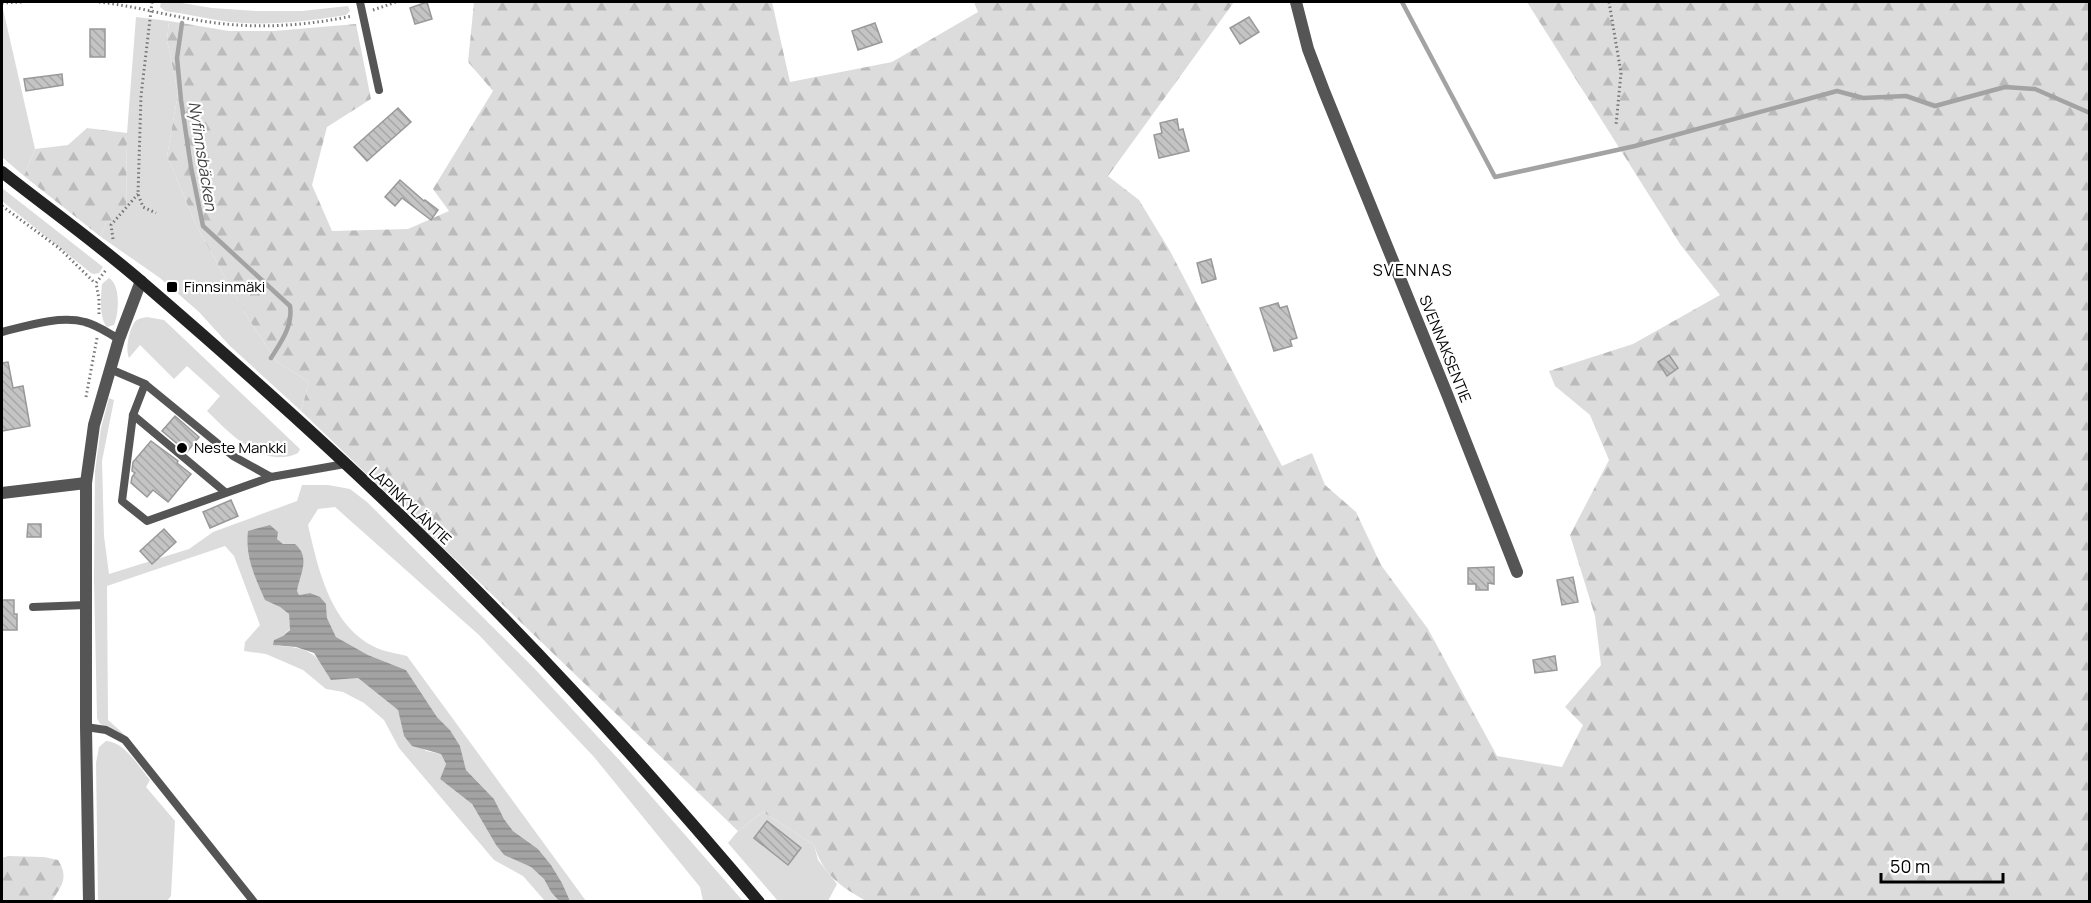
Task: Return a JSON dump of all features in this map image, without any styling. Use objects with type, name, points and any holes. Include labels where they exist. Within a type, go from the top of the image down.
[{"type":"main road","name":"LAPINKYLÄNTIE","points":[[2,172],[141,281],[315,435],[478,592],[655,781],[759,902]]},
{"type":"street","name":"SVENNAKSENTIE","points":[[1296,2],[1308,48],[1324,92],[1517,572]]},
{"type":"street","points":[[89,902],[86,483],[94,425],[119,339],[141,281]]},
{"type":"street","points":[[2,493],[86,483]]},
{"type":"lane","points":[[360,2],[379,90]]},
{"type":"lane","points":[[3,330],[29,324],[85,322],[119,339]]},
{"type":"lane","points":[[110,369],[145,384],[232,456],[271,477]]},
{"type":"lane","points":[[145,384],[133,415],[122,501],[147,521],[271,477],[345,464]]},
{"type":"lane","points":[[133,415],[225,492]]},
{"type":"lane","points":[[33,607],[86,605]]},
{"type":"lane","points":[[86,727],[106,730],[125,740],[254,902]]},
{"type":"path","points":[[2,3],[22,2]]},
{"type":"path","points":[[99,2],[207,22],[243,26],[330,21],[363,14],[396,2]]},
{"type":"path","points":[[152,2],[141,96],[138,194],[143,207],[156,213]]},
{"type":"path","points":[[1609,2],[1621,73],[1616,125]]},
{"type":"path","points":[[113,242],[111,225],[138,194]]},
{"type":"path","points":[[2,206],[59,248],[96,283],[99,299],[99,328],[86,401]]},
{"type":"path","points":[[96,283],[106,270]]},
{"type":"green space","points":[[161,2],[256,11],[302,11],[348,6],[350,11],[346,15],[303,21],[245,23],[165,11],[160,7]]},
{"type":"green space","points":[[474,2],[772,2],[790,82],[892,62],[978,12],[974,2],[1234,2],[1108,176],[1139,200],[1170,251],[1282,466],[1312,453],[1325,485],[1356,512],[1381,565],[1428,629],[1497,756],[1562,767],[1583,725],[1565,707],[1601,665],[1595,616],[1570,535],[1609,460],[1590,415],[1555,386],[1549,371],[1633,344],[1720,295],[1680,244],[1527,2],[2089,2],[2089,901],[866,901],[834,879],[822,864],[814,845],[763,812],[738,831],[301,411],[309,382],[276,361],[246,315],[197,227],[167,156],[178,93],[167,40],[169,21],[229,31],[274,31],[356,24],[371,99],[327,127],[312,185],[332,231],[408,229],[449,211],[433,189],[493,91],[468,62]]},
{"type":"green space","points":[[2,9],[35,149],[24,176],[2,157]]},
{"type":"green space","points":[[136,17],[169,21],[167,40],[178,93],[167,156],[197,227],[246,315],[276,361],[309,382],[301,411],[230,346],[199,312],[160,278],[101,237],[106,222],[126,218],[127,133]]},
{"type":"green space","points":[[87,128],[127,133],[126,219],[106,222],[101,237],[24,176],[35,149],[68,145]]},
{"type":"green space","points":[[2,188],[103,267],[99,273],[91,273],[2,201]]},
{"type":"green space","points":[[109,278],[116,287],[118,307],[114,325],[107,327],[102,313],[101,295],[102,284]]},
{"type":"green space","points":[[147,317],[164,320],[300,449],[298,453],[285,457],[272,457],[260,453],[236,438],[207,411],[220,396],[187,366],[174,379],[140,345],[129,358],[128,345],[132,326],[139,319]]},
{"type":"green space","points":[[109,398],[114,400],[102,461],[104,536],[109,574],[189,549],[213,532],[297,501],[302,485],[328,485],[350,489],[367,502],[534,668],[622,763],[743,901],[703,901],[700,887],[594,757],[479,635],[335,507],[318,509],[308,525],[323,581],[340,616],[352,631],[367,643],[385,651],[407,656],[586,901],[570,901],[551,865],[538,849],[513,831],[494,799],[466,770],[460,746],[450,730],[437,717],[406,670],[368,655],[336,637],[327,618],[326,605],[310,593],[299,595],[295,544],[283,544],[277,539],[265,599],[289,614],[290,629],[283,636],[274,640],[278,646],[297,648],[311,653],[321,663],[331,679],[358,678],[398,710],[404,736],[426,751],[441,754],[446,764],[440,779],[472,804],[504,855],[531,867],[544,879],[559,901],[545,901],[523,876],[494,860],[399,748],[384,720],[364,703],[343,692],[326,689],[303,670],[266,654],[244,651],[245,642],[260,625],[234,556],[225,546],[107,586],[108,720],[126,736],[100,724],[97,718],[94,579],[95,471],[101,428]]},
{"type":"green space","points":[[106,741],[113,742],[131,756],[150,780],[146,787],[175,821],[171,896],[167,901],[98,901],[96,763],[99,747]]},
{"type":"green space","points":[[763,812],[814,845],[818,860],[837,884],[828,901],[778,901],[728,843],[738,831]]},
{"type":"green space","points":[[8,856],[44,857],[58,860],[64,877],[52,901],[2,901],[2,858]]},
{"type":"shaded area","points":[[270,525],[278,532],[277,539],[283,544],[295,544],[300,549],[303,566],[297,591],[299,595],[310,593],[320,597],[326,604],[327,618],[336,637],[368,655],[406,670],[437,717],[450,730],[460,746],[466,770],[494,799],[513,831],[538,849],[551,865],[570,901],[559,901],[544,879],[531,867],[504,855],[472,804],[440,779],[446,764],[441,754],[412,746],[404,736],[398,710],[358,678],[331,680],[314,653],[296,647],[273,645],[274,640],[290,630],[289,614],[265,600],[252,567],[247,540],[248,531]]},
{"type":"building","points":[[427,2],[432,19],[415,24],[410,8]]},
{"type":"building","points":[[1249,17],[1259,32],[1240,44],[1230,28]]},
{"type":"building","points":[[875,23],[882,42],[858,50],[852,31]]},
{"type":"building","points":[[90,29],[105,29],[105,57],[90,57]]},
{"type":"building","points":[[62,74],[63,85],[26,91],[24,79]]},
{"type":"building","points":[[398,108],[411,122],[367,161],[354,147]]},
{"type":"building","points":[[1177,119],[1179,130],[1183,129],[1189,151],[1159,158],[1154,135],[1162,133],[1160,123]]},
{"type":"building","points":[[400,180],[438,210],[431,220],[402,198],[395,206],[385,197]]},
{"type":"building","points":[[1211,259],[1216,279],[1202,283],[1197,263]]},
{"type":"building","points":[[1278,303],[1280,308],[1287,306],[1297,338],[1290,340],[1292,346],[1274,351],[1260,308]]},
{"type":"building","points":[[1669,355],[1678,368],[1667,376],[1658,362]]},
{"type":"building","points":[[8,362],[13,388],[23,386],[30,426],[2,431],[2,363]]},
{"type":"building","points":[[175,416],[199,437],[187,452],[162,431]]},
{"type":"building","points":[[151,441],[191,474],[168,502],[153,490],[147,497],[131,483],[135,473],[132,471],[133,462]]},
{"type":"building","points":[[231,500],[238,516],[210,528],[203,512]]},
{"type":"building","points":[[28,524],[41,524],[41,537],[27,537]]},
{"type":"building","points":[[164,529],[176,542],[152,564],[140,551]]},
{"type":"building","points":[[1494,567],[1494,584],[1488,583],[1488,590],[1476,590],[1476,584],[1468,584],[1468,568]]},
{"type":"building","points":[[1573,577],[1578,602],[1562,605],[1557,580]]},
{"type":"building","points":[[2,600],[14,600],[17,630],[2,630]]},
{"type":"building","points":[[1555,656],[1557,670],[1535,673],[1533,660]]},
{"type":"building","points":[[767,821],[801,848],[788,865],[754,838]]},
{"type":"waterway","points":[[1402,2],[1495,177],[1635,146],[1837,91],[1863,98],[1906,96],[1935,106],[2005,87],[2035,89],[2090,113]]},
{"type":"waterway","name":"Nyfinnsbäcken","points":[[182,23],[177,58],[181,100],[203,226],[290,306],[288,327],[271,358]]},
{"type":"place","name":"Finnsinmäki","points":[[172,287]]},
{"type":"place","name":"Neste Mankki","points":[[182,448]]},
{"type":"district","name":"SVENNAS","points":[[1413,270]]}]
